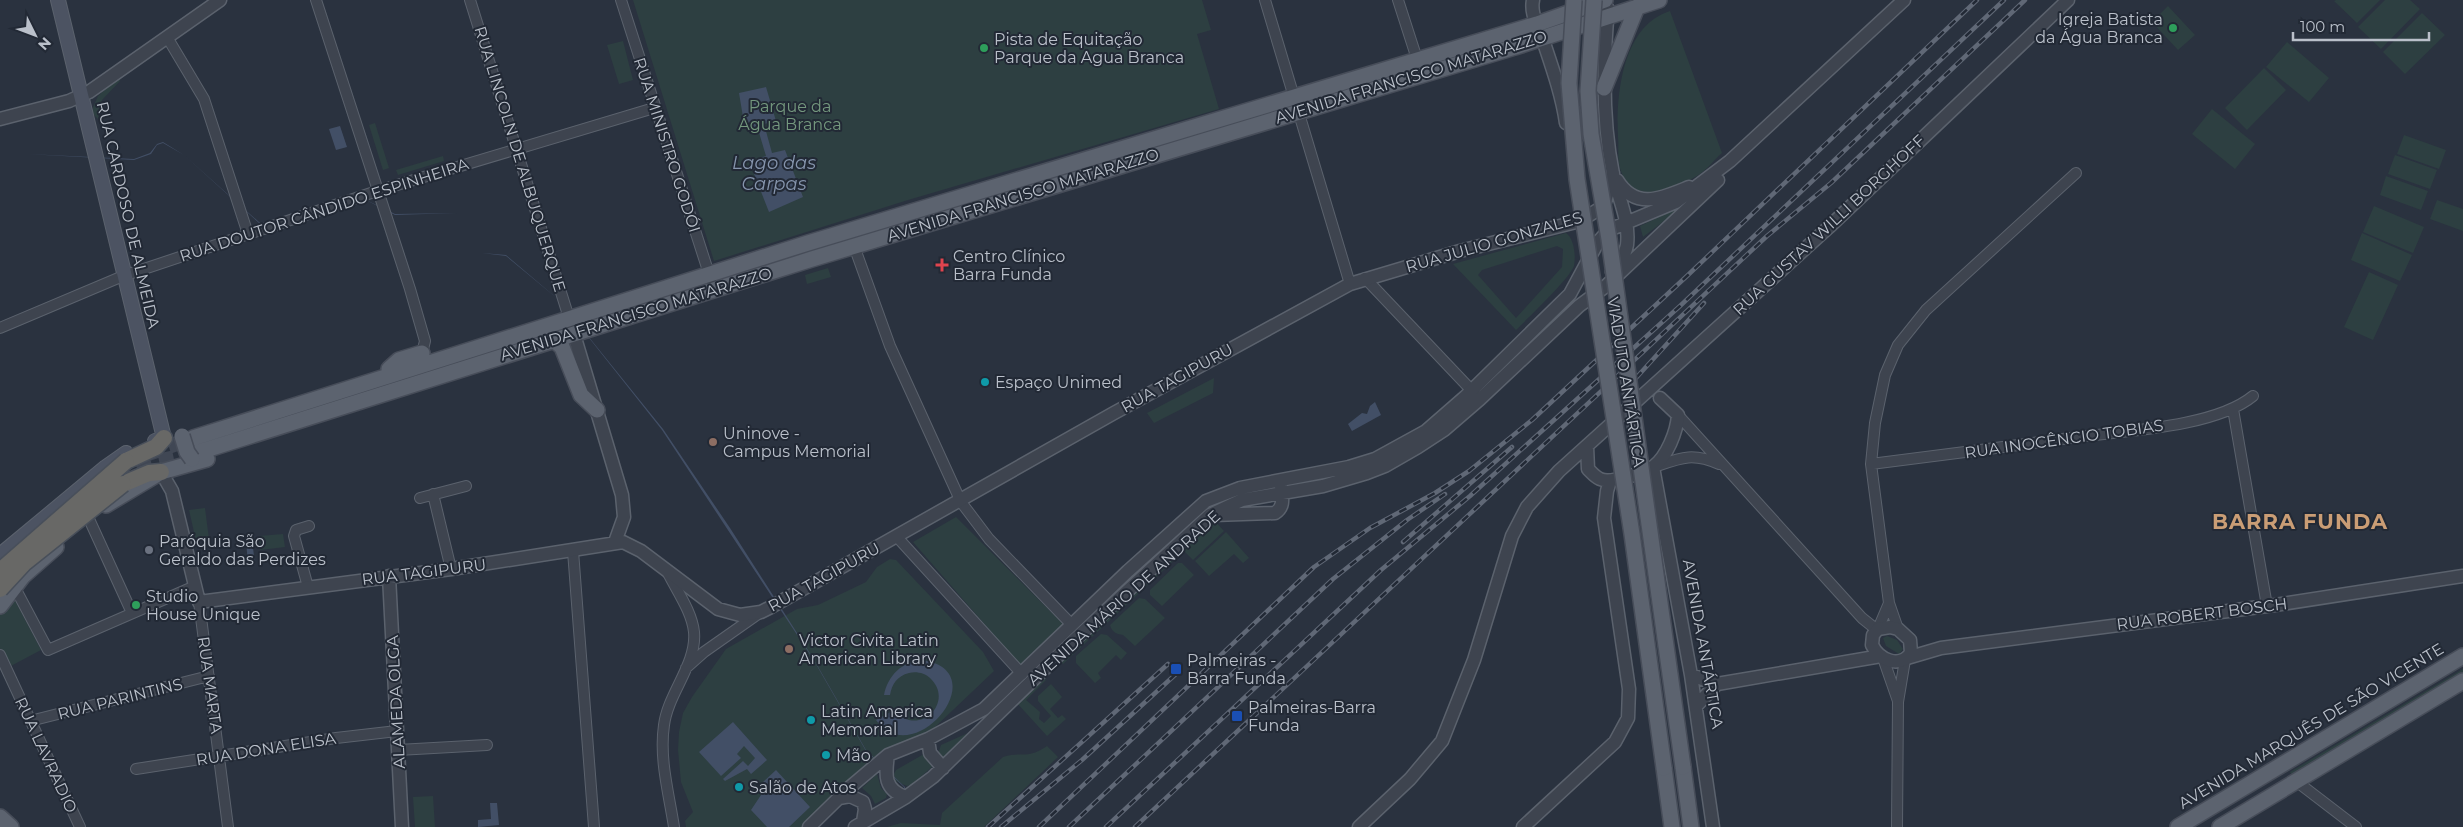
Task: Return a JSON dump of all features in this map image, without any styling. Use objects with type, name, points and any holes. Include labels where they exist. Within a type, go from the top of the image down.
[{"type":"highway","name":"AVENIDA FRANCISCO MATARAZZO","points":[[0,571],[126,461],[156,447],[164,438]]},
{"type":"highway","name":"AVENIDA FRANCISCO MATARAZZO","points":[[7,588],[34,554],[123,484],[148,473],[161,472]]},
{"type":"main road","name":"RUA CARDOSO DE ALMEIDA","points":[[58,0],[123,276],[164,438]]},
{"type":"main road","name":"VIADUTO ANTÁRTICA","points":[[1574,0],[1569,83],[1577,179],[1632,534],[1672,827]]},
{"type":"main road","name":"VIADUTO ANTÁRTICA","points":[[1594,0],[1588,91],[1591,134],[1612,259],[1691,827]]},
{"type":"main road","name":"AVENIDA FRANCISCO MATARAZZO","points":[[161,472],[195,458],[378,402],[388,392],[554,339],[1298,112],[1540,31],[1605,0]]},
{"type":"main road","name":"AVENIDA FRANCISCO MATARAZZO","points":[[164,438],[185,435],[420,359],[538,328],[709,274],[1417,59],[1607,17],[1659,0]]},
{"type":"main road","points":[[1604,88],[1637,7]]},
{"type":"main road","points":[[538,328],[554,339],[567,354],[582,395],[597,410]]},
{"type":"main road","name":"AVENIDA FRANCISCO MATARAZZO","points":[[185,435],[420,359]]},
{"type":"main road","points":[[185,435],[187,452],[195,458]]},
{"type":"main road","points":[[0,555],[117,459],[164,438]]},
{"type":"main road","points":[[0,606],[7,588],[108,503],[161,472]]},
{"type":"main road","name":"AVENIDA MARQUÊS DE SÃO VICENTE","points":[[2178,827],[2463,656]]},
{"type":"main road","points":[[2220,827],[2463,682]]},
{"type":"main road","points":[[0,817],[11,827]]},
{"type":"street","points":[[0,119],[81,96],[220,0]]},
{"type":"street","points":[[316,0],[420,323],[425,341],[420,359]]},
{"type":"street","name":"RUA LINCOLN DE ALBUQUERQUE","points":[[470,0],[569,318]]},
{"type":"street","name":"RUA MINISTRO GODÓI","points":[[621,0],[654,108],[714,290]]},
{"type":"street","points":[[1265,0],[1350,284]]},
{"type":"street","points":[[1398,0],[1417,59]]},
{"type":"street","points":[[1532,0],[1532,11],[1563,106],[1585,269]]},
{"type":"street","points":[[1579,306],[1606,278],[1625,254],[1627,224],[1613,173],[1604,88],[1609,0]]},
{"type":"street","name":"AVENIDA MÁRIO DE ANDRADE","points":[[859,825],[906,797],[943,768],[1070,644],[1210,515],[1242,500],[1282,495],[1322,486],[1385,466],[1444,430],[1570,294],[1604,234],[1614,227],[1627,224],[1676,202],[1703,183],[1730,161],[1904,0]]},
{"type":"street","name":"RUA GUSTAV WILLI BORGHOFF","points":[[1359,827],[1420,768],[1442,741],[1474,660],[1512,536],[1527,507],[1559,471],[1829,227],[2068,0]]},
{"type":"street","points":[[167,37],[204,99],[248,234]]},
{"type":"street","name":"RUA DOUTOR CÂNDIDO ESPINHEIRA","points":[[1,324],[123,276],[377,191],[517,147],[654,108]]},
{"type":"street","name":"AVENIDA MÁRIO DE ANDRADE","points":[[808,827],[888,755],[928,739],[981,711],[1206,501],[1240,488],[1349,467],[1375,459],[1426,431],[1476,395],[1579,306],[1606,286],[1710,187],[1730,161]]},
{"type":"street","points":[[1613,173],[1621,186],[1632,196],[1649,200],[1703,183]]},
{"type":"street","name":"RUA JULIO GONZALES","points":[[1350,284],[1460,251],[1580,221],[1599,209],[1605,202],[1613,173]]},
{"type":"street","points":[[1897,827],[1898,702],[1906,659],[1910,653],[1910,640],[1898,628],[1889,603],[1871,464],[1874,423],[1885,375],[1898,345],[1926,310],[2076,173]]},
{"type":"street","points":[[854,246],[890,346],[961,502],[988,539],[1072,626]]},
{"type":"street","points":[[1365,278],[1476,395]]},
{"type":"street","name":"RUA TAGIPURU","points":[[199,602],[451,569],[573,551],[615,542],[631,544],[718,609],[740,616],[761,612],[961,502],[1114,413],[1350,284]]},
{"type":"street","points":[[569,318],[616,472],[624,508],[622,526],[615,542]]},
{"type":"street","points":[[1622,415],[1660,398],[1670,370]]},
{"type":"street","name":"RUA INOCÊNCIO TOBIAS","points":[[1871,464],[2172,424],[2233,409],[2252,396]]},
{"type":"street","points":[[1660,398],[1678,415],[1876,632]]},
{"type":"street","points":[[2233,409],[2267,606]]},
{"type":"street","points":[[1653,467],[1669,446],[1677,425],[1678,415]]},
{"type":"street","points":[[1587,446],[1588,470],[1601,480],[1610,482],[1691,456],[1700,456],[1722,465]]},
{"type":"street","name":"AVENIDA ANTÁRTICA","points":[[1653,467],[1691,675],[1713,827]]},
{"type":"street","points":[[161,472],[172,491],[199,602]]},
{"type":"street","points":[[1210,515],[1275,513],[1281,508],[1280,481]]},
{"type":"street","points":[[1523,827],[1615,742],[1628,718],[1628,689],[1604,518],[1610,482]]},
{"type":"street","points":[[420,498],[466,486]]},
{"type":"street","points":[[432,494],[451,569]]},
{"type":"street","points":[[89,520],[132,613]]},
{"type":"street","points":[[308,587],[294,536],[296,530],[309,526]]},
{"type":"street","points":[[897,537],[1022,674]]},
{"type":"street","points":[[573,551],[594,827]]},
{"type":"street","points":[[668,571],[688,612],[694,632],[685,669],[671,698],[663,726],[664,764],[674,826]]},
{"type":"street","name":"ALAMEDA OLGA","points":[[389,576],[402,827]]},
{"type":"street","name":"RUA ROBERT BOSCH","points":[[1906,659],[1941,648],[2267,606],[2463,576]]},
{"type":"street","points":[[7,588],[48,650],[195,586]]},
{"type":"street","name":"RUA MARTA","points":[[199,602],[228,827]]},
{"type":"street","points":[[1889,603],[1876,632],[1880,654],[1898,702]]},
{"type":"street","points":[[685,669],[704,652],[761,612]]},
{"type":"street","points":[[1876,632],[1898,628]]},
{"type":"street","name":"RUA ROBERT BOSCH","points":[[1910,640],[1941,648]]},
{"type":"street","points":[[1691,675],[1717,684],[1880,654],[1895,662],[1906,659]]},
{"type":"street","name":"RUA LAVRADIO","points":[[0,655],[80,827]]},
{"type":"street","name":"RUA PARINTINS","points":[[30,721],[209,676]]},
{"type":"street","points":[[1696,706],[1717,684]]},
{"type":"street","name":"RUA DONA ELISA","points":[[136,769],[336,738],[397,731]]},
{"type":"street","points":[[928,739],[930,753],[943,768]]},
{"type":"street","points":[[398,750],[487,745]]},
{"type":"street","points":[[888,755],[885,773],[888,786],[898,794],[906,797]]},
{"type":"street","points":[[2296,781],[2356,827]]},
{"type":"street","points":[[839,798],[850,796],[862,802],[865,809],[859,825]]},
{"type":"green space","name":"Parque da Água Branca","points":[[633,0],[1202,0],[1211,30],[1197,34],[1219,109],[908,200],[714,261]]},
{"type":"green space","points":[[2380,0],[2357,23],[2334,1]]},
{"type":"green space","points":[[2385,0],[2410,0],[2420,9],[2381,49],[2358,27]]},
{"type":"green space","name":"Igreja Batista da Água Branca","points":[[2168,6],[2195,35],[2178,50],[2152,22]]},
{"type":"green space","points":[[1670,11],[1722,153],[1704,171],[1687,181],[1665,190],[1643,191],[1633,188],[1625,180],[1619,164],[1618,120],[1621,83],[1625,64],[1632,46],[1641,31],[1654,19]]},
{"type":"green space","points":[[2422,13],[2445,35],[2405,74],[2383,52]]},
{"type":"green space","points":[[623,41],[633,80],[619,84],[607,45]]},
{"type":"green space","points":[[2287,42],[2329,78],[2309,102],[2266,67]]},
{"type":"green space","points":[[2264,68],[2286,90],[2247,130],[2225,108]]},
{"type":"green space","points":[[118,78],[120,81],[102,100],[98,119],[91,112],[98,96]]},
{"type":"green space","points":[[2212,109],[2255,144],[2235,169],[2192,134]]},
{"type":"green space","points":[[375,123],[389,168],[383,170],[369,125]]},
{"type":"green space","points":[[2404,135],[2446,150],[2439,169],[2397,154]]},
{"type":"green space","points":[[2395,155],[2437,170],[2430,189],[2388,174]]},
{"type":"green space","points":[[443,156],[444,161],[398,175],[396,170]]},
{"type":"green space","points":[[2386,176],[2428,191],[2421,210],[2380,195]]},
{"type":"green space","points":[[2437,200],[2463,209],[2463,231],[2430,219]]},
{"type":"green space","points":[[1685,205],[1643,237],[1640,226]]},
{"type":"green space","points":[[2374,206],[2424,227],[2413,253],[2363,232]]},
{"type":"green space","points":[[1566,233],[1573,243],[1575,257],[1571,272],[1516,330],[1453,264]],"holes":[[[1557,246],[1563,249],[1562,267],[1516,318],[1478,275],[1482,270]]]},
{"type":"green space","points":[[2362,233],[2412,255],[2400,281],[2351,260]]},
{"type":"green space","points":[[828,268],[831,277],[807,284],[805,275]]},
{"type":"green space","points":[[2369,272],[2398,285],[2373,340],[2344,327]]},
{"type":"green space","points":[[1214,378],[1213,393],[1154,423],[1147,413]]},
{"type":"green space","points":[[205,508],[209,539],[196,541],[189,510]]},
{"type":"green space","points":[[956,517],[1065,626],[1022,667],[913,542]]},
{"type":"green space","points":[[1212,518],[1224,531],[1193,560],[1184,551],[1063,664],[1060,661]]},
{"type":"green space","points":[[1226,532],[1249,558],[1243,563],[1234,554],[1209,576],[1195,561]]},
{"type":"green space","points":[[283,534],[285,547],[260,550],[259,536]]},
{"type":"green space","points":[[890,559],[896,560],[983,652],[994,671],[934,728],[862,770],[802,827],[686,827],[685,821],[693,812],[681,782],[678,750],[683,713],[726,649],[797,609],[818,605],[866,582],[877,567]]},
{"type":"green space","points":[[1178,563],[1182,563],[1194,575],[1162,606],[1150,595],[1150,590]]},
{"type":"green space","points":[[11,593],[41,650],[9,667],[0,652],[0,611]]},
{"type":"green space","points":[[1139,598],[1145,599],[1165,618],[1135,646],[1123,635],[1115,632],[1110,625]]},
{"type":"green space","points":[[1101,634],[1107,635],[1127,653],[1121,660],[1116,655],[1098,673],[1101,678],[1095,683],[1076,663],[1076,656]]},
{"type":"green space","points":[[1887,636],[1897,640],[1903,649],[1899,654],[1886,646],[1883,638]]},
{"type":"green space","points":[[2463,669],[2463,672],[2292,775],[2290,772]]},
{"type":"green space","points":[[1043,677],[1046,680],[1026,700],[1040,712],[1039,719],[1044,723],[1051,716],[1038,701],[1038,696],[1051,684],[1062,697],[1050,709],[1058,718],[1062,715],[1066,719],[1047,736],[1016,702]]},
{"type":"green space","points":[[968,733],[946,755],[943,757],[938,754],[941,745]]},
{"type":"green space","points":[[1047,746],[1058,757],[984,827],[887,827],[901,823],[940,825],[942,813],[1003,757],[1034,753]]},
{"type":"green space","points":[[924,754],[932,767],[911,785],[907,786],[895,781],[894,774],[896,770]]},
{"type":"green space","points":[[877,774],[881,788],[887,794],[886,798],[875,804],[871,796],[862,788]]},
{"type":"green space","points":[[433,796],[435,827],[415,827],[413,797]]},
{"type":"water","name":"Lago das Carpas","points":[[766,87],[776,121],[764,124],[772,153],[785,150],[803,197],[769,212],[749,161],[766,156],[757,126],[745,129],[739,93]]},
{"type":"water","points":[[340,126],[347,147],[336,150],[329,129]]},
{"type":"water","points":[[163,142],[184,155],[163,143],[157,145],[151,154],[134,160],[27,154],[134,159],[150,153],[157,144]]},
{"type":"water","points":[[184,155],[269,231],[362,198],[269,232]]},
{"type":"water","points":[[362,198],[395,214],[457,213],[395,215]]},
{"type":"water","points":[[482,253],[506,255],[559,300],[506,256]]},
{"type":"water","points":[[559,300],[663,429],[730,528],[813,658],[866,750],[905,787],[906,798],[904,787],[866,751],[813,659],[662,430]]},
{"type":"water","points":[[1375,402],[1381,415],[1352,431],[1348,424],[1362,413],[1367,414],[1370,406]]},
{"type":"water","points":[[252,539],[255,565],[248,565],[246,540]]},
{"type":"water","points":[[922,660],[943,668],[952,681],[951,698],[941,714],[927,727],[909,735],[892,733],[876,720],[894,710],[904,718],[913,721],[923,719],[931,714],[936,706],[939,697],[937,687],[930,678],[920,673],[912,672],[901,676],[892,687],[890,695],[884,695],[889,681],[897,671],[908,664]]},
{"type":"water","points":[[733,722],[767,760],[751,774],[747,769],[725,781],[723,779],[743,761],[748,766],[755,758],[744,746],[737,754],[741,758],[721,776],[699,752]]},
{"type":"water","points":[[776,770],[810,807],[789,827],[767,827],[751,810],[765,789],[761,784]]},
{"type":"water","points":[[490,803],[497,803],[499,825],[478,827],[478,820],[491,819]]},
{"type":"tunnel","points":[[147,454],[193,438]]},
{"type":"tunnel","points":[[118,481],[150,463],[196,453]]},
{"type":"railway","points":[[1039,827],[1314,567],[1370,528],[1435,493],[1469,471],[1532,420],[1688,275],[1977,0]]},
{"type":"railway","points":[[1106,827],[1381,570],[1470,496],[1680,306],[2004,0]]},
{"type":"railway","points":[[1135,827],[1767,236],[1831,183],[2025,0]]},
{"type":"railway","points":[[1636,378],[1704,303]]},
{"type":"railway","points":[[1403,542],[1512,447]]},
{"type":"railway","points":[[1069,827],[1333,579],[1407,520],[1445,494]]},
{"type":"railway","points":[[988,827],[1168,664]]},
{"type":"railway","points":[[1001,827],[1082,760],[1177,673]]},
{"type":"place","name":"Igreja Batista da Água Branca","points":[[2173,28]]},
{"type":"place","name":"Pista de Equitação Parque da Agua Branca","points":[[984,48]]},
{"type":"place","name":"Centro Clínico Barra Funda","points":[[942,265]]},
{"type":"place","name":"Espaço Unimed","points":[[985,382]]},
{"type":"place","name":"Uninove - Campus Memorial","points":[[713,442]]},
{"type":"place","name":"Paróquia São Geraldo das Perdizes","points":[[149,550]]},
{"type":"place","name":"Studio House Unique","points":[[136,605]]},
{"type":"place","name":"Victor Civita Latin American Library","points":[[789,649]]},
{"type":"place","name":"Palmeiras - Barra Funda","points":[[1176,669]]},
{"type":"place","name":"Palmeiras-Barra Funda","points":[[1237,716]]},
{"type":"place","name":"Latin America Memorial","points":[[811,720]]},
{"type":"place","name":"Mão","points":[[826,755]]},
{"type":"place","name":"Salão de Atos","points":[[739,787]]},
{"type":"district","name":"BARRA FUNDA","points":[[2300,521]]}]
